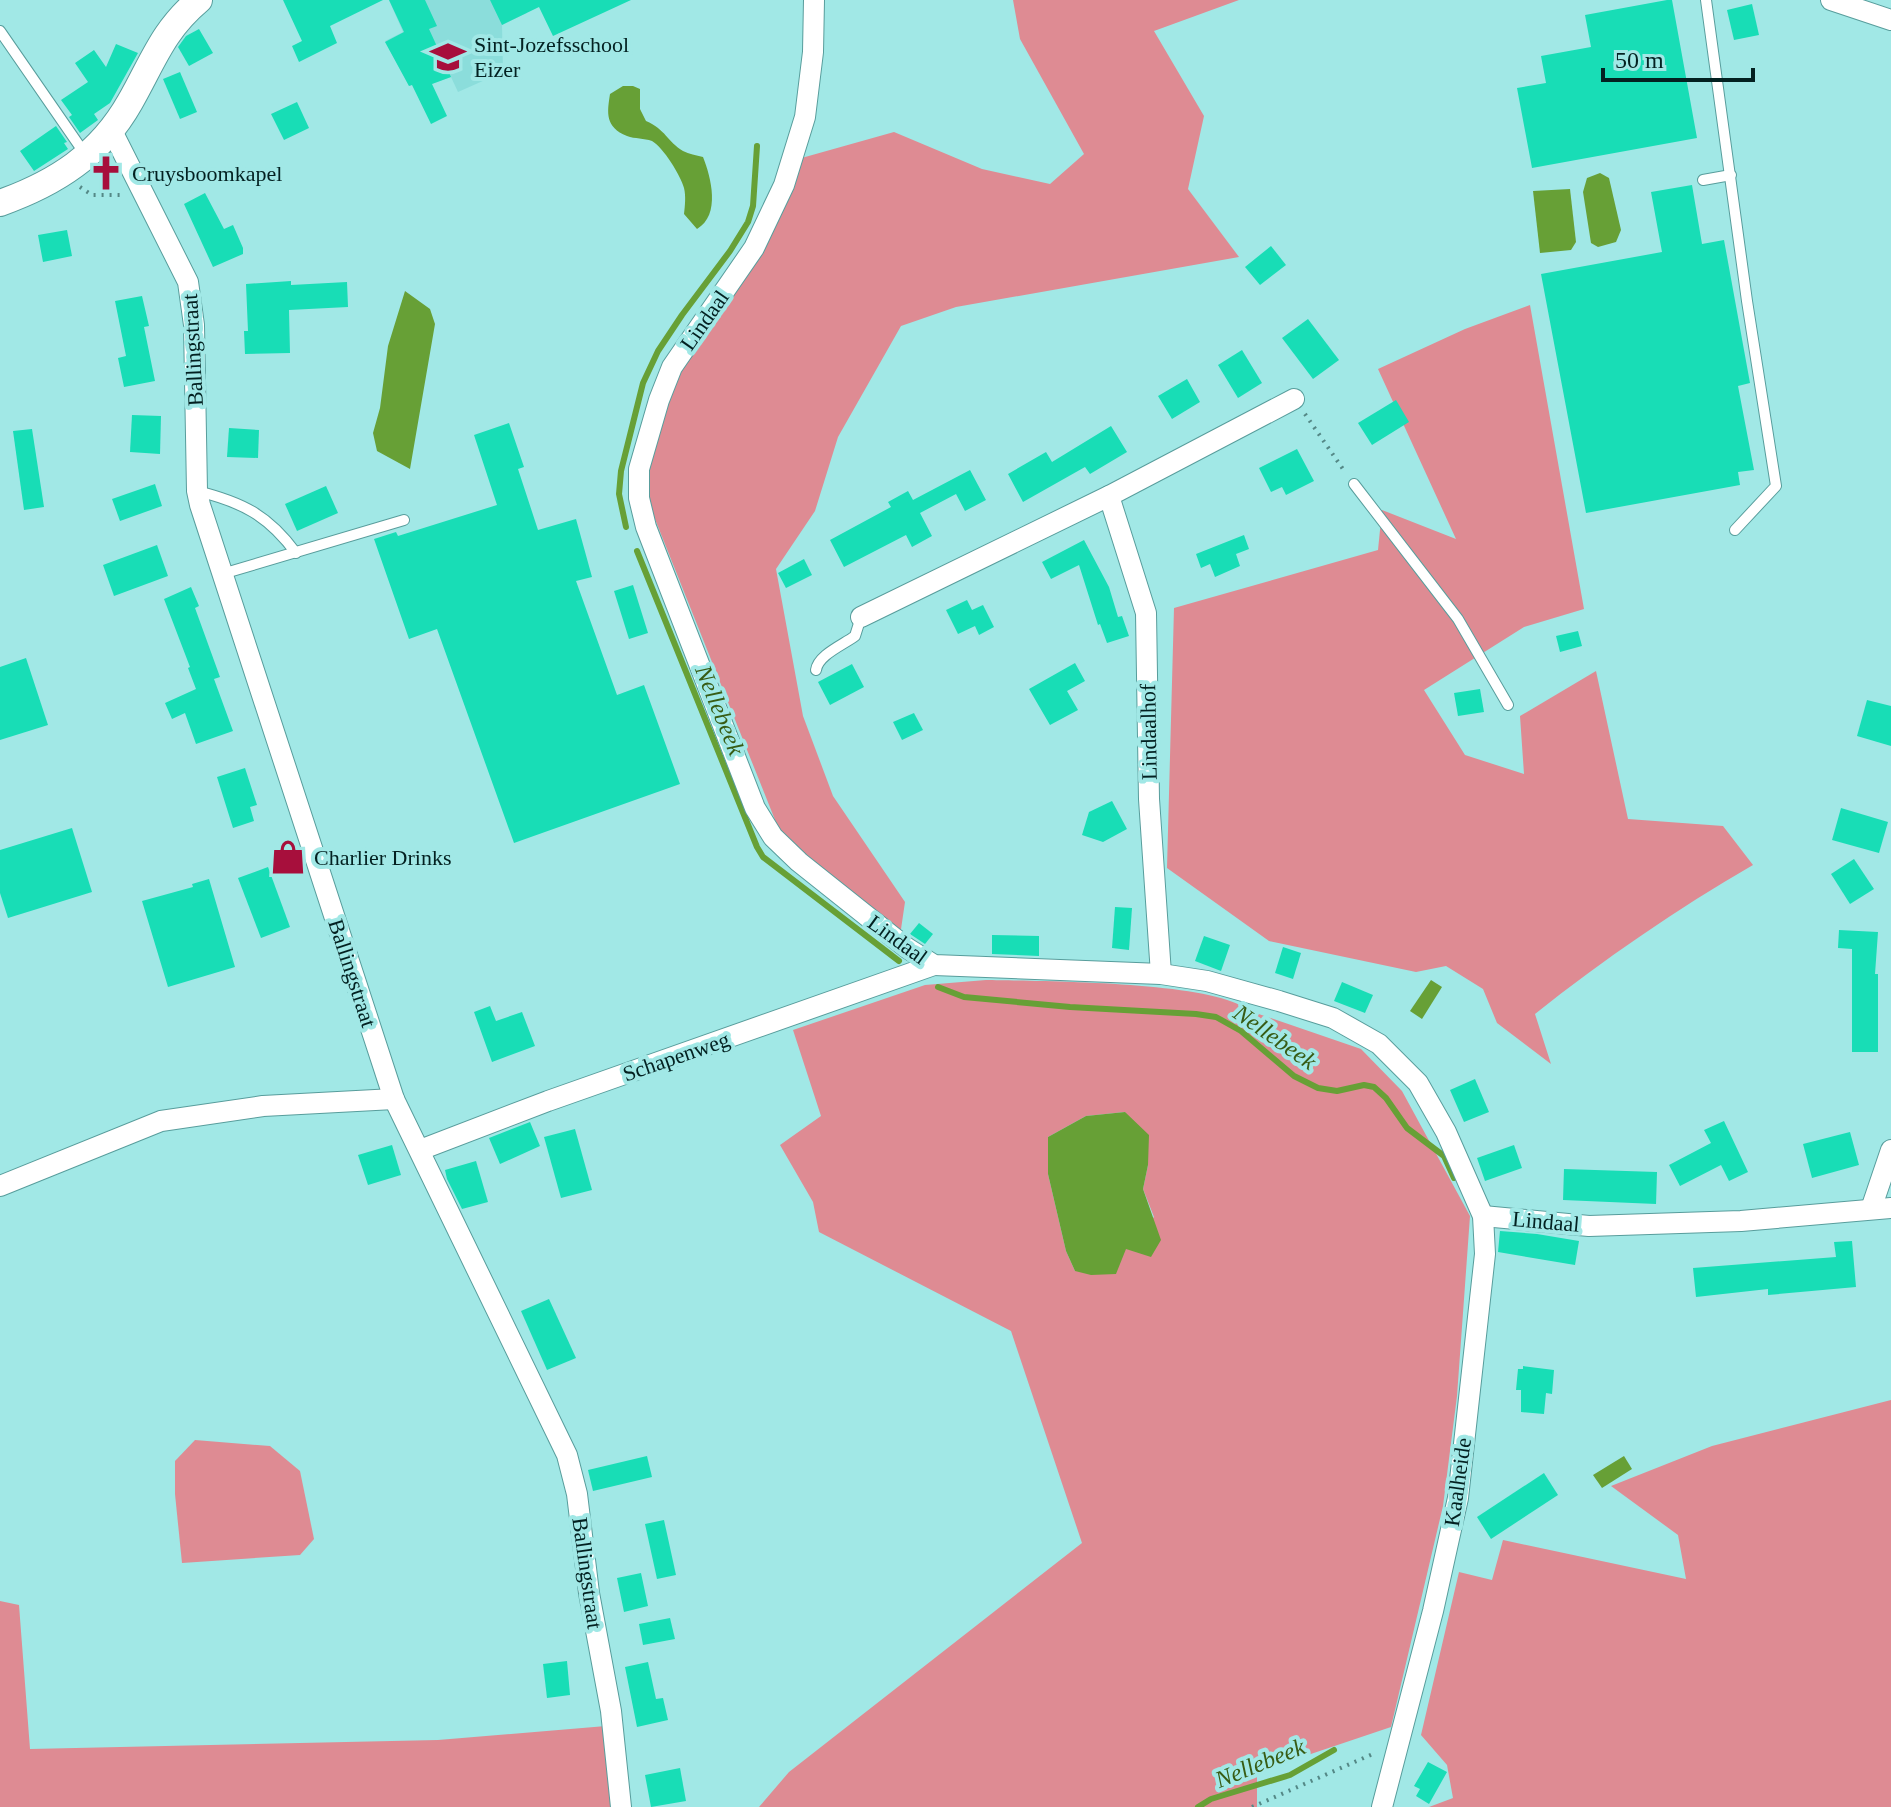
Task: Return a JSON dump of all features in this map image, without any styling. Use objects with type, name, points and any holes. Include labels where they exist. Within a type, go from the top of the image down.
[{"type":"street","points":[[0,203],[61,175],[87,156],[112,131],[170,28],[199,0]]},
{"type":"street","name":"Lindaal","points":[[814,0],[813,52],[805,117],[784,185],[754,248],[672,367],[639,469],[639,498],[646,527],[755,808],[773,837],[799,862],[883,929],[934,965],[1161,974],[1207,981],[1333,1018],[1379,1044],[1418,1083],[1446,1132],[1483,1216],[1589,1226],[1741,1221],[1881,1209]]},
{"type":"street","points":[[1831,0],[1891,20]]},
{"type":"street","name":"Ballingstraat","points":[[112,131],[188,282],[194,325],[197,491],[200,505],[394,1099],[567,1455],[577,1494],[589,1593],[611,1711],[621,1807]]},
{"type":"street","points":[[861,617],[1109,496],[1294,399]]},
{"type":"street","name":"Lindaalhof","points":[[1109,496],[1146,613],[1149,799],[1161,974]]},
{"type":"street","name":"Schapenweg","points":[[420,1150],[562,1096],[934,965]]},
{"type":"street","points":[[0,1186],[161,1121],[263,1106],[394,1099]]},
{"type":"street","points":[[1881,1209],[1891,1150]]},
{"type":"street","name":"Kaalheide","points":[[1382,1807],[1433,1611],[1458,1498],[1485,1254],[1483,1216]]},
{"type":"lane","points":[[1706,0],[1776,486],[1735,530]]},
{"type":"lane","points":[[0,31],[87,156]]},
{"type":"lane","points":[[1703,180],[1731,175]]},
{"type":"lane","points":[[1354,484],[1458,619],[1508,705]]},
{"type":"lane","points":[[197,491],[226,498],[256,513],[282,534],[296,553]]},
{"type":"lane","points":[[222,574],[404,520]]},
{"type":"lane","points":[[816,670],[816,664],[823,656],[855,636],[861,617]]},
{"type":"path","points":[[61,175],[92,195],[144,196]]},
{"type":"path","points":[[1294,399],[1354,484]]},
{"type":"path","points":[[1252,1807],[1399,1743]]},
{"type":"shaded area","name":"Sint-Jozefsschool Eizer","points":[[389,0],[521,0],[527,13],[502,25],[503,72],[458,92],[451,77],[429,85],[409,86],[385,41],[403,32]]},
{"type":"shaded area","points":[[1013,0],[1239,0],[1154,31],[1204,116],[1188,189],[1239,257],[956,307],[901,326],[838,437],[815,511],[776,569],[803,716],[833,796],[905,902],[900,936],[787,850],[641,484],[681,368],[798,159],[894,132],[982,169],[1050,184],[1084,154],[1020,39]]},
{"type":"shaded area","points":[[623,86],[640,89],[640,109],[646,121],[683,151],[703,157],[711,185],[712,205],[704,223],[697,229],[684,214],[682,183],[661,149],[652,141],[620,132],[611,124],[608,113],[610,94]]},
{"type":"shaded area","points":[[1600,173],[1609,178],[1621,230],[1616,242],[1598,247],[1591,243],[1583,192],[1587,178]]},
{"type":"shaded area","points":[[1570,189],[1576,242],[1571,250],[1540,253],[1533,191]]},
{"type":"shaded area","points":[[405,291],[430,309],[435,324],[410,469],[377,451],[373,433],[380,408],[388,346]]},
{"type":"shaded area","points":[[1530,305],[1584,609],[1524,627],[1424,690],[1465,755],[1524,774],[1520,716],[1596,671],[1628,819],[1723,826],[1753,865],[1641,935],[1535,1014],[1551,1064],[1497,1023],[1483,989],[1446,966],[1416,972],[1269,941],[1167,868],[1174,608],[1378,550],[1382,510],[1456,539],[1378,369],[1465,329]]},
{"type":"shaded area","points":[[986,980],[1043,981],[1123,984],[1200,993],[1229,1000],[1247,1010],[1361,1049],[1402,1091],[1470,1216],[1457,1396],[1443,1506],[1391,1727],[1257,1772],[1257,1807],[759,1807],[789,1772],[1082,1543],[1011,1331],[819,1232],[813,1202],[780,1145],[821,1116],[793,1030],[925,985]],"holes":[[[1125,1112],[1148,1165],[1143,1189],[1154,1217],[1126,1248],[1075,1271],[1066,1251],[1048,1174],[1048,1137],[1086,1116]]]},
{"type":"shaded area","points":[[1431,980],[1442,987],[1422,1019],[1410,1011]]},
{"type":"shaded area","points":[[1125,1112],[1149,1135],[1143,1189],[1161,1240],[1151,1257],[1126,1249],[1116,1274],[1091,1275],[1075,1271],[1066,1251],[1048,1174],[1048,1137],[1086,1116]]},
{"type":"shaded area","points":[[1891,1400],[1891,1807],[1429,1807],[1453,1798],[1447,1765],[1421,1735],[1459,1572],[1492,1580],[1503,1540],[1686,1579],[1678,1535],[1611,1486],[1712,1446]]},
{"type":"shaded area","points":[[195,1440],[270,1446],[300,1471],[314,1539],[300,1555],[182,1563],[175,1461]]},
{"type":"shaded area","points":[[1624,1456],[1632,1469],[1602,1488],[1593,1475]]},
{"type":"shaded area","points":[[0,1601],[19,1605],[30,1749],[438,1740],[606,1726],[612,1807],[0,1807]]},
{"type":"building","points":[[283,0],[383,0],[330,26],[337,43],[299,62],[292,46],[302,41]]},
{"type":"building","points":[[389,0],[425,0],[437,26],[429,29],[451,77],[432,84],[447,116],[431,124],[412,85],[409,86],[385,42],[404,32]]},
{"type":"building","points":[[490,0],[631,0],[553,36],[539,7],[502,25]]},
{"type":"building","points":[[1672,0],[1697,138],[1532,168],[1517,88],[1546,83],[1541,56],[1591,47],[1585,15]]},
{"type":"building","points":[[1752,4],[1759,35],[1734,40],[1727,10]]},
{"type":"building","points":[[199,29],[213,53],[189,66],[178,47],[186,36]]},
{"type":"building","points":[[116,44],[138,53],[110,103],[94,114],[98,120],[80,133],[61,100],[88,82],[75,63],[94,50],[106,67]]},
{"type":"building","points":[[180,72],[197,112],[180,119],[163,79]]},
{"type":"building","points":[[297,102],[309,128],[284,140],[271,114]]},
{"type":"building","points":[[56,126],[68,149],[34,171],[20,151]]},
{"type":"building","points":[[1692,185],[1702,244],[1724,240],[1750,383],[1738,386],[1754,470],[1738,472],[1740,485],[1586,513],[1541,274],[1662,252],[1651,192]]},
{"type":"building","points":[[205,193],[224,229],[233,225],[243,248],[243,254],[213,267],[184,204]]},
{"type":"building","points":[[67,230],[72,256],[43,262],[38,235]]},
{"type":"building","points":[[1271,246],[1286,265],[1260,285],[1245,267]]},
{"type":"building","points":[[291,281],[291,285],[347,282],[348,307],[289,310],[290,353],[245,354],[244,331],[248,331],[246,284]]},
{"type":"building","points":[[142,296],[149,326],[144,327],[155,381],[124,387],[118,358],[126,356],[115,301]]},
{"type":"building","points":[[1308,319],[1339,360],[1313,379],[1282,338]]},
{"type":"building","points":[[1242,350],[1262,383],[1238,398],[1218,365]]},
{"type":"building","points":[[1187,379],[1200,402],[1172,419],[1158,396]]},
{"type":"building","points":[[1396,400],[1409,422],[1372,445],[1358,423]]},
{"type":"building","points":[[132,415],[161,416],[160,454],[130,452]]},
{"type":"building","points":[[509,423],[524,467],[518,469],[538,530],[576,519],[592,577],[576,581],[617,695],[644,685],[680,784],[514,843],[437,629],[409,639],[374,539],[396,532],[398,536],[497,505],[474,435]]},
{"type":"building","points":[[1111,426],[1127,452],[1090,474],[1085,467],[1023,502],[1008,474],[1046,452],[1052,462]]},
{"type":"building","points":[[229,428],[259,430],[258,458],[227,457]]},
{"type":"building","points":[[32,429],[44,507],[24,510],[13,431]]},
{"type":"building","points":[[1297,449],[1314,481],[1286,495],[1282,487],[1271,492],[1259,468]]},
{"type":"building","points":[[970,470],[986,500],[965,511],[956,494],[920,513],[932,536],[912,547],[906,535],[844,567],[830,540],[891,507],[888,502],[908,491],[913,500]]},
{"type":"building","points":[[155,484],[162,506],[120,521],[112,499]]},
{"type":"building","points":[[326,486],[338,513],[297,531],[285,504]]},
{"type":"building","points":[[1244,535],[1249,549],[1236,554],[1240,566],[1215,577],[1210,564],[1201,568],[1196,554]]},
{"type":"building","points":[[1084,540],[1109,587],[1118,617],[1122,616],[1129,636],[1107,643],[1079,565],[1051,579],[1042,562]]},
{"type":"building","points":[[157,545],[168,576],[114,596],[103,565]]},
{"type":"building","points":[[804,559],[812,575],[786,588],[778,573]]},
{"type":"building","points":[[633,585],[648,633],[629,639],[614,591]]},
{"type":"building","points":[[191,587],[199,606],[195,608],[220,677],[214,679],[233,731],[196,744],[185,713],[172,719],[165,703],[196,689],[164,599]]},
{"type":"building","points":[[967,600],[972,610],[983,605],[994,627],[979,635],[975,626],[958,634],[946,610]]},
{"type":"building","points":[[1578,631],[1582,646],[1560,652],[1556,636]]},
{"type":"building","points":[[26,658],[48,725],[0,740],[0,667]]},
{"type":"building","points":[[1075,663],[1085,681],[1067,691],[1078,710],[1050,725],[1029,689]]},
{"type":"building","points":[[852,664],[864,687],[830,705],[818,682]]},
{"type":"building","points":[[1480,689],[1484,712],[1458,716],[1454,693]]},
{"type":"building","points":[[1867,700],[1891,706],[1891,746],[1857,736]]},
{"type":"building","points":[[914,713],[923,730],[902,740],[893,722]]},
{"type":"building","points":[[245,768],[257,805],[250,807],[254,821],[233,828],[217,777]]},
{"type":"building","points":[[1112,801],[1127,829],[1103,842],[1082,835],[1089,812]]},
{"type":"building","points":[[1841,808],[1888,822],[1879,853],[1832,840]]},
{"type":"building","points":[[72,828],[92,892],[8,918],[0,893],[0,850]]},
{"type":"building","points":[[1854,859],[1874,889],[1850,904],[1831,874]]},
{"type":"building","points":[[268,867],[290,927],[261,938],[238,878]]},
{"type":"building","points":[[209,879],[235,967],[168,987],[142,901],[193,887],[192,884]]},
{"type":"building","points":[[1115,907],[1132,908],[1129,950],[1112,948]]},
{"type":"building","points":[[919,923],[933,934],[925,944],[910,934]]},
{"type":"building","points":[[1839,930],[1878,932],[1875,974],[1878,974],[1878,1052],[1852,1052],[1852,949],[1838,948]]},
{"type":"building","points":[[992,935],[1039,936],[1039,956],[992,954]]},
{"type":"building","points":[[1204,936],[1230,945],[1221,971],[1195,961]]},
{"type":"building","points":[[1283,947],[1301,953],[1293,979],[1275,973]]},
{"type":"building","points":[[1342,982],[1373,995],[1365,1013],[1334,1001]]},
{"type":"building","points":[[490,1006],[496,1021],[522,1012],[535,1046],[492,1062],[474,1012]]},
{"type":"building","points":[[1475,1079],[1489,1112],[1464,1122],[1450,1090]]},
{"type":"building","points":[[1724,1121],[1748,1172],[1729,1181],[1721,1165],[1680,1186],[1669,1165],[1711,1143],[1704,1130]]},
{"type":"building","points":[[530,1122],[540,1146],[500,1164],[489,1138]]},
{"type":"building","points":[[575,1129],[592,1190],[561,1198],[544,1137]]},
{"type":"building","points":[[1850,1132],[1859,1165],[1812,1178],[1803,1144]]},
{"type":"building","points":[[392,1145],[401,1175],[368,1185],[358,1155]]},
{"type":"building","points":[[1514,1145],[1522,1168],[1485,1181],[1477,1158]]},
{"type":"building","points":[[476,1161],[488,1202],[462,1209],[445,1170]]},
{"type":"building","points":[[1564,1169],[1657,1172],[1656,1204],[1563,1200]]},
{"type":"building","points":[[1500,1231],[1579,1241],[1575,1265],[1498,1252]]},
{"type":"building","points":[[1852,1241],[1856,1287],[1768,1295],[1768,1289],[1696,1297],[1693,1268],[1836,1257],[1834,1242]]},
{"type":"building","points":[[549,1299],[576,1358],[547,1370],[521,1311]]},
{"type":"building","points":[[1523,1366],[1554,1370],[1552,1394],[1546,1393],[1544,1414],[1521,1412],[1521,1390],[1516,1390],[1518,1369],[1523,1369]]},
{"type":"building","points":[[647,1456],[652,1477],[593,1491],[588,1470]]},
{"type":"building","points":[[1544,1473],[1558,1495],[1491,1539],[1477,1517]]},
{"type":"building","points":[[664,1520],[676,1575],[657,1579],[645,1524]]},
{"type":"building","points":[[641,1573],[648,1606],[624,1612],[617,1578]]},
{"type":"building","points":[[670,1618],[675,1639],[643,1645],[639,1624]]},
{"type":"building","points":[[567,1661],[570,1695],[547,1698],[543,1664]]},
{"type":"building","points":[[648,1662],[656,1699],[663,1698],[668,1720],[637,1727],[625,1667]]},
{"type":"building","points":[[1428,1762],[1447,1772],[1429,1804],[1416,1796],[1420,1789],[1414,1786]]},
{"type":"building","points":[[680,1768],[686,1801],[651,1807],[645,1775]]},
{"type":"waterway","name":"Nellebeek","points":[[626,527],[619,494],[621,471],[643,383],[658,351],[748,222],[753,206],[757,146]]},
{"type":"waterway","name":"Nellebeek","points":[[637,551],[763,857],[899,961]]},
{"type":"waterway","name":"Nellebeek","points":[[938,987],[964,997],[1216,1017],[1241,1031],[1294,1076],[1318,1088],[1337,1091],[1364,1085],[1374,1087],[1386,1098],[1407,1128],[1444,1156],[1454,1178]]},
{"type":"waterway","name":"Nellebeek","points":[[1198,1807],[1211,1799],[1290,1775],[1334,1750]]},
{"type":"place","name":"Sint-Jozefsschool Eizer","points":[[448,57]]},
{"type":"place","name":"Cruysboomkapel","points":[[106,173]]},
{"type":"place","name":"Charlier Drinks","points":[[288,857]]}]
